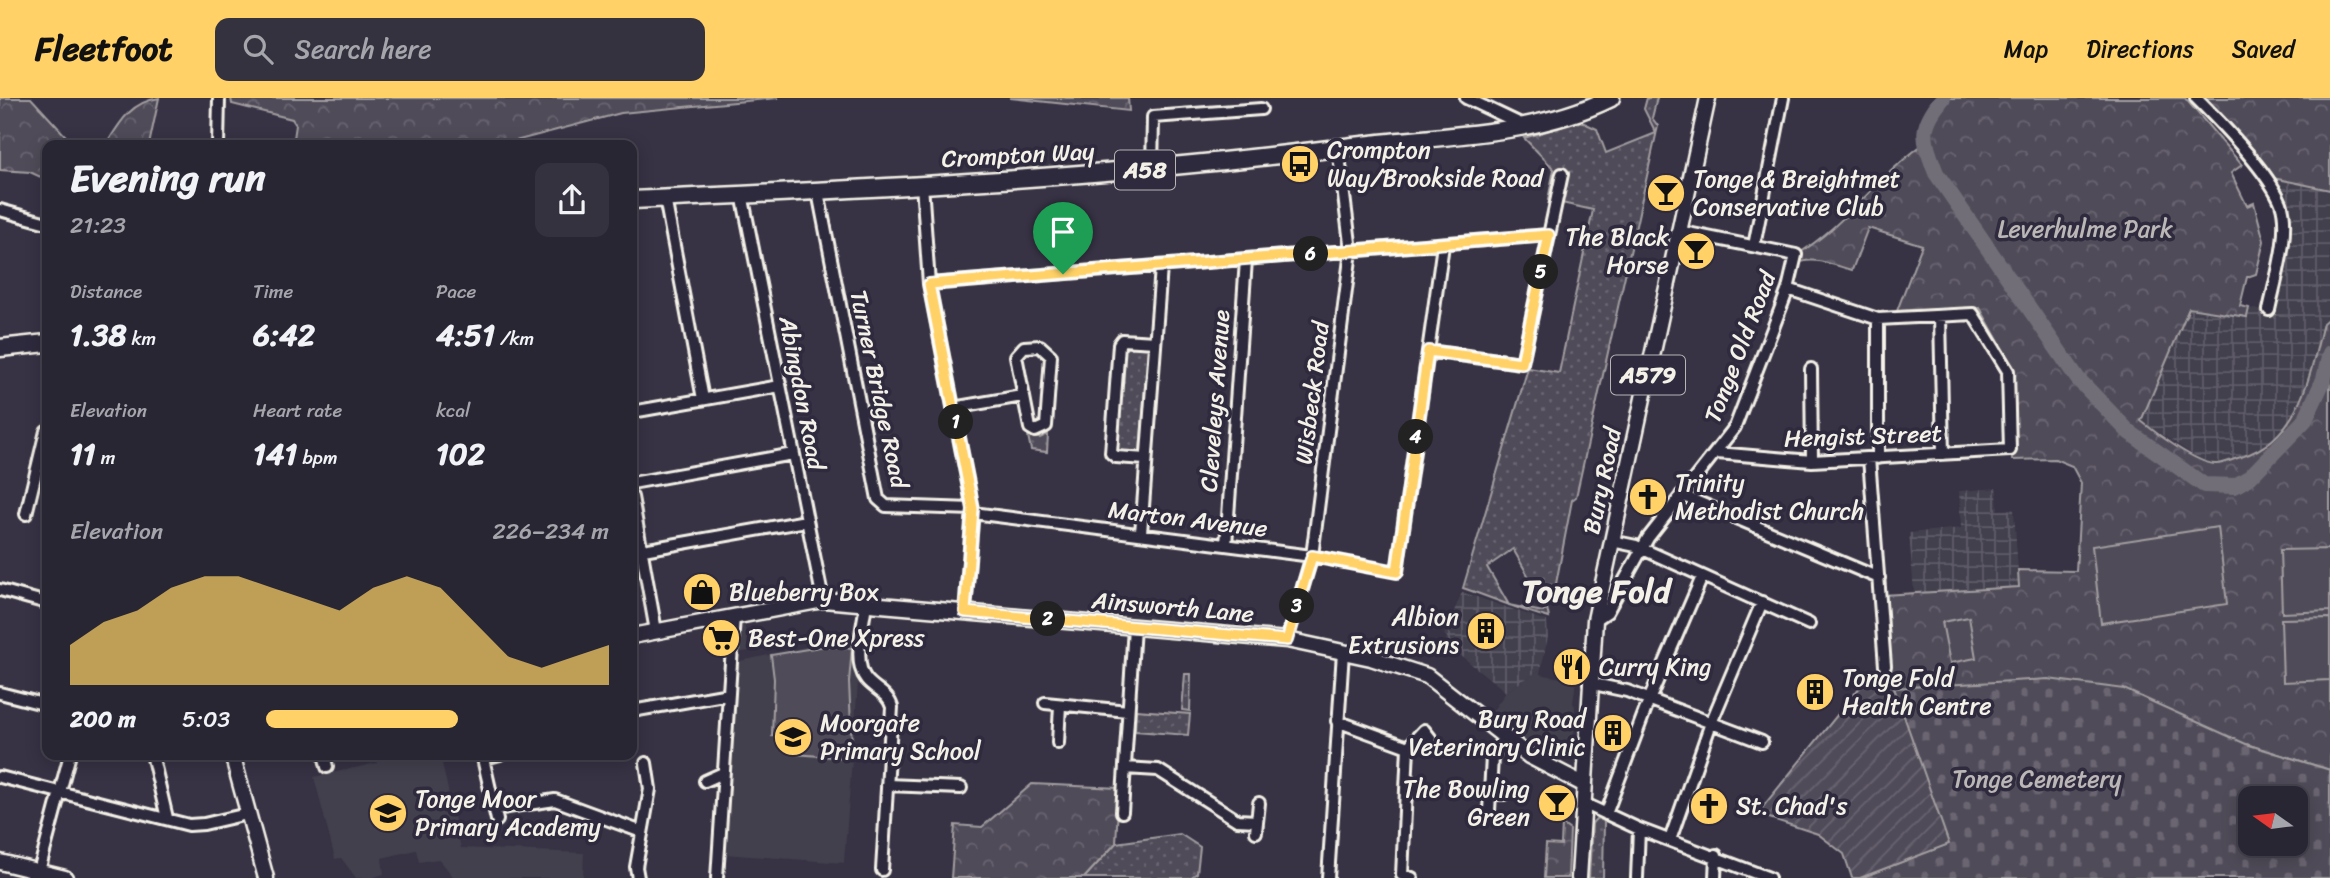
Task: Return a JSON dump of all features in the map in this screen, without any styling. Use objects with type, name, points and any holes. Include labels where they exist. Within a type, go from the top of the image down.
[{"type":"highway","name":"Crompton Way","points":[[637,200],[818,192],[1152,170],[1525,126],[1582,111],[1611,98]]},
{"type":"highway","points":[[0,348],[42,344]]},
{"type":"main road","name":"Bury Road","points":[[1579,878],[1595,620],[1708,98]]},
{"type":"main road","name":"Ainsworth Lane","points":[[637,635],[823,600],[1287,640],[1343,652],[1427,676],[1504,737],[1552,770],[1585,785]]},
{"type":"main road","points":[[234,760],[266,878]]},
{"type":"main road","points":[[1552,770],[1586,765]]},
{"type":"main road","points":[[0,862],[65,878]]},
{"type":"street","points":[[218,140],[219,98]]},
{"type":"street","points":[[1466,98],[1525,126]]},
{"type":"street","points":[[1678,230],[1754,246],[1783,98]]},
{"type":"street","points":[[2196,98],[2244,148],[2281,203],[2283,235],[2269,310]]},
{"type":"street","points":[[1152,170],[1153,117],[1261,109]]},
{"type":"street","name":"Wisbeck Road","points":[[1287,640],[1312,556],[1351,251],[1338,148]]},
{"type":"street","points":[[1443,245],[1428,351],[1522,363],[1562,174]]},
{"type":"street","points":[[922,184],[929,284],[973,511],[965,612]]},
{"type":"street","name":"Turner Bridge Road","points":[[818,192],[878,499],[886,506],[973,511]]},
{"type":"street","name":"Abingdon Road","points":[[742,194],[823,600]]},
{"type":"street","points":[[665,198],[703,400]]},
{"type":"street","points":[[0,210],[42,222]]},
{"type":"street","points":[[929,284],[1549,235]]},
{"type":"street","name":"Tonge Old Road","points":[[1595,620],[1606,612],[1640,550],[1735,427],[1788,289],[1796,255],[1754,246]]},
{"type":"street","name":"Cleveleys Avenue","points":[[1226,545],[1245,260]]},
{"type":"street","points":[[1141,533],[1161,267]]},
{"type":"street","points":[[1788,289],[1878,319],[1940,316],[1943,454]]},
{"type":"street","name":"Hengist Street","points":[[1717,453],[1812,461],[2010,450],[2008,371],[1973,314],[1940,316]]},
{"type":"street","points":[[1878,319],[1873,458],[1885,666]]},
{"type":"street","points":[[1146,459],[1116,457],[1111,453],[1119,344],[1122,340],[1155,342]]},
{"type":"street","points":[[1041,346],[1051,356],[1046,426],[1041,430],[1030,428],[1022,396],[1016,356],[1024,347],[1041,346]]},
{"type":"street","name":"Marton Avenue","points":[[973,511],[1312,556],[1397,572],[1428,351]]},
{"type":"street","points":[[1811,369],[1812,461]]},
{"type":"street","points":[[637,411],[779,386]]},
{"type":"street","points":[[953,408],[1022,396]]},
{"type":"street","points":[[637,482],[793,454]]},
{"type":"street","points":[[26,514],[41,476]]},
{"type":"street","points":[[1681,495],[1879,578]]},
{"type":"street","points":[[656,631],[637,551],[806,521]]},
{"type":"street","points":[[1612,541],[1636,546],[1809,624]]},
{"type":"street","points":[[1606,814],[1702,577]]},
{"type":"street","points":[[0,590],[42,602]]},
{"type":"street","points":[[1670,840],[1711,723],[1762,602]]},
{"type":"street","points":[[866,603],[860,666],[867,680],[889,699],[892,707],[885,759],[887,785],[882,870]]},
{"type":"street","points":[[716,878],[734,616]]},
{"type":"street","points":[[1122,812],[1134,627]]},
{"type":"street","points":[[1328,878],[1343,652]]},
{"type":"street","points":[[1589,683],[1616,688],[1762,742]]},
{"type":"street","points":[[0,693],[42,704]]},
{"type":"street","points":[[637,709],[729,694]]},
{"type":"street","points":[[1045,704],[1128,711]]},
{"type":"street","points":[[1058,743],[1060,705]]},
{"type":"street","points":[[1337,721],[1408,747]]},
{"type":"street","points":[[1407,876],[1408,747],[1424,730],[1431,739]]},
{"type":"street","points":[[1489,811],[1492,757],[1504,737]]},
{"type":"street","points":[[39,871],[68,760]]},
{"type":"street","points":[[153,760],[167,818]]},
{"type":"street","points":[[325,760],[327,767]]},
{"type":"street","points":[[485,760],[496,815],[555,800],[642,832]]},
{"type":"street","points":[[638,878],[636,867],[650,789],[645,778],[646,763]]},
{"type":"street","points":[[1125,768],[1158,770],[1237,820],[1257,826],[1259,803]]},
{"type":"street","points":[[705,781],[723,773]]},
{"type":"street","points":[[0,777],[196,826],[247,814]]},
{"type":"street","points":[[887,785],[961,788]]},
{"type":"street","points":[[1490,793],[1504,794]]},
{"type":"street","points":[[1583,803],[1639,830],[1716,855],[1769,878]]},
{"type":"street","points":[[1637,878],[1639,830]]},
{"type":"street","points":[[1715,878],[1716,855]]},
{"type":"shaded area","points":[[2273,178],[2330,190],[2330,317],[2323,323],[2304,397],[2285,426],[2258,452],[2216,464],[2198,458],[2141,421],[2189,308],[2246,317],[2249,308],[2274,313],[2291,226],[2291,211],[2286,197]]},
{"type":"shaded area","points":[[1997,488],[1998,510],[2014,509],[2019,587],[1914,593],[1909,533],[1961,528],[1959,491]]},
{"type":"shaded area","points":[[1462,592],[1547,621],[1548,637],[1541,669],[1506,692],[1445,643],[1447,637],[1444,635]]},
{"type":"shaded area","points":[[744,623],[749,651],[738,653],[741,624]]},
{"type":"shaded area","name":"Moorgate Primary School","points":[[824,643],[861,646],[844,863],[723,854],[736,662]]},
{"type":"shaded area","points":[[1541,669],[1540,674],[1576,681],[1573,703],[1574,737],[1568,755],[1561,760],[1548,759],[1515,739],[1488,717],[1506,692]]},
{"type":"shaded area","name":"Tonge Moor Primary Academy","points":[[377,760],[441,760],[461,848],[584,853],[583,878],[454,878],[439,859],[419,862],[416,850],[382,858],[384,874],[372,878],[356,878],[341,858],[335,859],[314,777],[377,763]]},
{"type":"green space","points":[[0,98],[31,98],[69,140],[42,140],[42,178],[30,172],[0,170]]},
{"type":"green space","points":[[159,98],[150,140],[109,140],[127,114],[149,100]]},
{"type":"green space","points":[[231,98],[778,98],[621,113],[519,140],[294,140],[296,125],[292,119],[232,104]]},
{"type":"green space","points":[[1010,98],[1128,98],[1129,111]]},
{"type":"green space","points":[[1647,98],[1657,98],[1652,118],[1658,126],[1576,497],[1572,500],[1555,589],[1533,584],[1513,549],[1487,567],[1509,605],[1463,588],[1528,368],[1559,373],[1593,210],[1548,200],[1554,169],[1524,138],[1580,121],[1597,129],[1606,153],[1656,133],[1644,109]]},
{"type":"green space","name":"Leverhulme Park","points":[[1943,98],[2185,98],[2242,165],[2231,173],[2247,206],[2254,203],[2264,241],[2256,274],[2247,277],[2240,306],[2249,308],[2247,317],[2189,308],[2141,421],[2187,453],[2207,462],[2221,464],[2261,448],[2277,436],[2299,403],[2307,384],[2323,323],[2330,317],[2330,770],[2246,744],[1949,844],[1893,688],[1883,595],[2019,587],[2018,570],[2076,571],[2081,483],[2072,466],[2055,459],[2012,460],[2009,360],[1980,308],[1897,311],[1922,245],[1868,228],[1852,270],[1814,261],[1793,266],[1796,255],[1830,230],[1892,170],[1925,143],[1927,117]]},
{"type":"green space","points":[[2204,98],[2330,98],[2330,190],[2273,178]]},
{"type":"green space","points":[[1125,345],[1148,347],[1140,454],[1115,450]]},
{"type":"green space","points":[[1048,434],[1047,452],[1031,450],[1028,436],[1040,438]]},
{"type":"green space","points":[[2218,527],[2227,604],[2101,623],[2092,546]]},
{"type":"green space","points":[[2330,549],[2330,611],[2282,613],[2280,550]]},
{"type":"green space","points":[[1510,605],[1543,612],[1547,608],[1549,618],[1527,611]]},
{"type":"green space","points":[[1969,617],[1976,658],[1950,663],[1942,622]]},
{"type":"green space","points":[[2330,618],[2330,680],[2283,682],[2281,619]]},
{"type":"green space","points":[[826,646],[852,648],[849,682],[852,747],[851,755],[843,754],[843,758],[796,754],[797,739],[772,736],[774,679],[771,655]]},
{"type":"green space","points":[[1185,674],[1191,674],[1190,711],[1182,710]]},
{"type":"green space","points":[[1891,679],[1949,844],[1860,878],[1852,878],[1844,854],[1818,834],[1757,814],[1864,682]]},
{"type":"green space","name":"Tonge Cemetery","points":[[2048,679],[2124,689],[2246,744],[2330,770],[2330,878],[1860,878],[1948,844],[1893,688]]},
{"type":"green space","points":[[1136,710],[1190,714],[1188,735],[1135,731]]},
{"type":"green space","points":[[1032,784],[1119,788],[1116,843],[1084,878],[951,878],[955,825],[982,827]]},
{"type":"green space","points":[[1597,818],[1604,821],[1603,878],[1589,878],[1592,823]]},
{"type":"green space","points":[[1562,824],[1570,830],[1568,878],[1544,878],[1546,844],[1561,845]]},
{"type":"green space","points":[[1180,834],[1200,847],[1197,873],[1190,878],[1084,878],[1116,843]]},
{"type":"waterway","points":[[1943,98],[1930,117],[1925,134],[1936,173],[2078,379],[2129,432],[2204,485],[2235,486],[2250,477],[2305,420],[2324,379],[2330,353]]},
{"type":"place","name":"Crompton Way/Brookside Road","points":[[1300,164]]},
{"type":"place","name":"Tonge & Breightmet Conservative Club","points":[[1666,193]]},
{"type":"place","name":"The Black Horse","points":[[1696,251]]},
{"type":"place","name":"Trinity Methodist Church","points":[[1648,497]]},
{"type":"place","name":"Blueberry Box","points":[[702,592]]},
{"type":"place","name":"Albion Extrusions","points":[[1486,631]]},
{"type":"place","name":"Best-One Xpress","points":[[721,638]]},
{"type":"place","name":"Curry King","points":[[1572,667]]},
{"type":"place","name":"Tonge Fold Health Centre","points":[[1815,692]]},
{"type":"place","name":"Bury Road Veterinary Clinic","points":[[1613,733]]},
{"type":"place","name":"Moorgate Primary School","points":[[793,737]]},
{"type":"place","name":"The Bowling Green","points":[[1557,803]]},
{"type":"place","name":"St. Chad's","points":[[1709,806]]},
{"type":"place","name":"Tonge Moor Primary Academy","points":[[388,813]]},
{"type":"district","name":"Tonge Fold","points":[[1596,591]]},
{"type":"route","points":[[1549,235],[1522,363],[1428,351],[1397,572],[1312,556],[1287,640],[965,612],[973,509],[929,284],[1063,274],[1549,235]]}]
